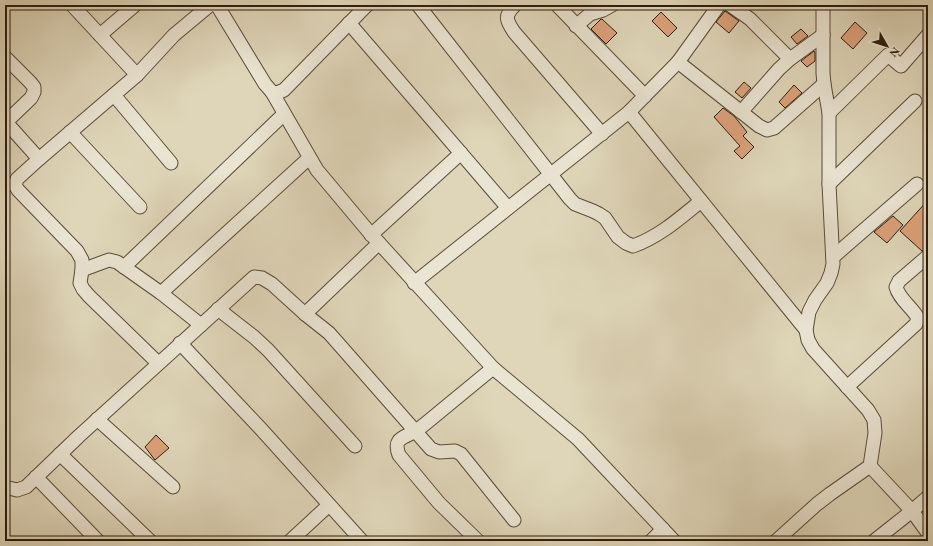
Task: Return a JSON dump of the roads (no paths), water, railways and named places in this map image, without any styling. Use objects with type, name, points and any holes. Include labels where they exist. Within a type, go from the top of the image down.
[{"type":"street","points":[[72,5],[137,75]]},
{"type":"street","points":[[100,35],[135,5]]},
{"type":"street","points":[[158,363],[83,289],[80,282],[82,260],[77,251],[11,181],[137,75],[174,35],[210,5]]},
{"type":"street","points":[[217,5],[265,84],[272,92],[317,170],[375,239],[493,368],[578,439],[674,541]]},
{"type":"street","points":[[272,92],[277,93],[284,90],[367,5]]},
{"type":"street","points":[[418,5],[575,204],[593,210],[605,218],[618,237],[626,243],[632,246],[662,231],[701,201]]},
{"type":"street","points":[[515,5],[506,17],[508,24],[602,134]]},
{"type":"street","points":[[557,5],[645,96]]},
{"type":"street","points":[[576,26],[590,14],[603,10],[612,5]]},
{"type":"street","points":[[414,283],[629,112],[678,62],[719,5]]},
{"type":"street","points":[[730,5],[750,19],[790,59]]},
{"type":"street","points":[[776,541],[817,504],[870,466],[875,433],[874,420],[868,410],[813,349],[808,340],[806,330],[809,312],[815,300],[827,283],[833,264],[829,184],[829,113],[824,84],[823,5]]},
{"type":"street","points":[[349,23],[508,208]]},
{"type":"street","points":[[741,112],[779,69],[823,34]]},
{"type":"street","points":[[829,113],[888,55],[901,66],[928,35]]},
{"type":"street","points":[[5,57],[34,87],[34,92],[31,98],[6,122],[39,159]]},
{"type":"street","points":[[678,62],[759,126],[767,130],[774,128],[824,84]]},
{"type":"street","points":[[114,95],[171,163]]},
{"type":"street","points":[[829,184],[915,101]]},
{"type":"street","points":[[629,112],[806,330]]},
{"type":"street","points":[[124,266],[284,114]]},
{"type":"street","points":[[70,132],[140,206]]},
{"type":"street","points":[[305,314],[375,239],[461,153]]},
{"type":"street","points":[[161,294],[309,158]]},
{"type":"street","points":[[833,257],[917,184]]},
{"type":"street","points":[[847,387],[916,324],[918,318],[916,313],[897,292],[896,287],[899,281],[928,256]]},
{"type":"street","points":[[82,270],[109,260],[117,262],[200,325]]},
{"type":"street","points":[[5,488],[17,490],[26,487],[97,419],[254,277],[262,278],[272,284],[305,314],[329,333],[432,450],[439,452],[455,450],[461,454],[514,520]]},
{"type":"street","points":[[218,309],[268,350],[355,446]]},
{"type":"street","points":[[180,343],[261,429],[362,541]]},
{"type":"street","points":[[478,541],[439,503],[398,455],[396,449],[398,441],[425,424],[493,368]]},
{"type":"street","points":[[97,419],[174,487]]},
{"type":"street","points":[[60,454],[150,541]]},
{"type":"street","points":[[870,466],[912,512],[928,533]]},
{"type":"street","points":[[36,477],[98,541]]},
{"type":"street","points":[[874,541],[912,512],[928,497]]},
{"type":"street","points":[[290,541],[329,505]]},
{"type":"street","points":[[651,541],[663,529]]}]
